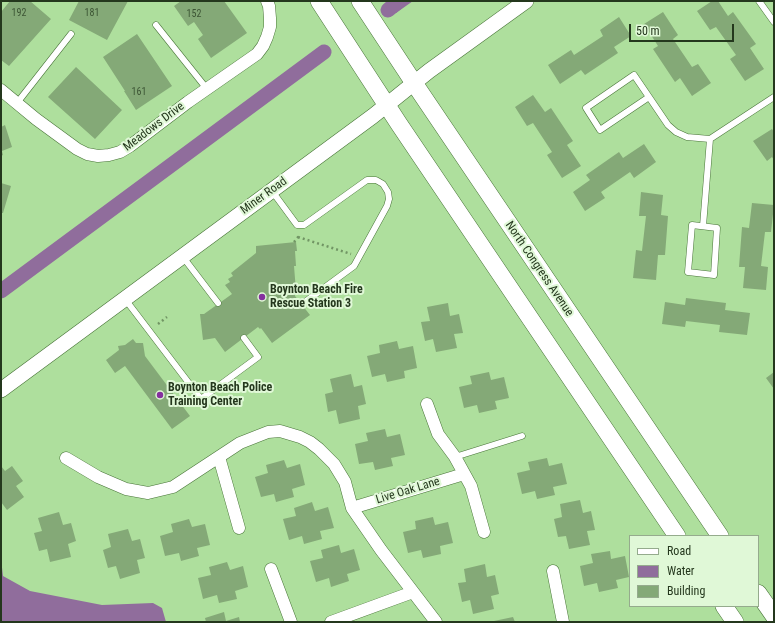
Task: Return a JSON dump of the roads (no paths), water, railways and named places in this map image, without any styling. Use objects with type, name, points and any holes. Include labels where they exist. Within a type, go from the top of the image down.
[{"type":"main road","points":[[319,1],[386,105],[676,535]]},
{"type":"main road","name":"North Congress Avenue","points":[[362,3],[414,83],[719,535]]},
{"type":"main road","points":[[759,594],[774,616]]},
{"type":"main road","points":[[725,607],[735,622]]},
{"type":"street","name":"Meadows Drive","points":[[1,90],[77,149],[88,154],[98,156],[120,152],[257,54],[263,46],[270,27],[269,6],[267,1]]},
{"type":"street","name":"Miner Road","points":[[1,390],[526,1]]},
{"type":"street","points":[[427,404],[438,434],[471,486],[484,532]]},
{"type":"street","points":[[66,458],[98,477],[126,489],[148,493],[173,487],[240,442],[268,432],[280,431],[295,435],[319,448],[334,464],[345,482],[352,508],[381,550],[436,622]]},
{"type":"street","points":[[219,457],[239,528]]},
{"type":"street","name":"Live Oak Lane","points":[[352,508],[464,474]]},
{"type":"street","points":[[271,569],[291,622]]},
{"type":"street","points":[[553,571],[563,622]]},
{"type":"street","points":[[331,622],[413,592]]},
{"type":"lane","points":[[759,1],[774,22]]},
{"type":"lane","points":[[156,25],[207,89]]},
{"type":"lane","points":[[17,103],[71,34]]},
{"type":"lane","points":[[649,97],[600,130],[586,108],[634,74],[668,125],[676,132],[687,137],[710,139],[774,97]]},
{"type":"lane","points":[[703,226],[710,139]]},
{"type":"lane","points":[[272,190],[297,225],[304,225],[367,180],[376,180],[383,184],[388,192],[389,199],[387,206],[354,266],[305,302]]},
{"type":"lane","points":[[692,225],[703,226],[717,228],[714,275],[688,272],[692,225]]},
{"type":"lane","points":[[182,256],[218,303]]},
{"type":"lane","points":[[125,299],[201,399],[258,357],[244,338]]},
{"type":"lane","points":[[454,457],[522,436]]},
{"type":"water","points":[[413,1],[396,13],[388,2]]},
{"type":"water","points":[[1,559],[3,576],[30,591],[102,605],[153,603],[162,608],[166,622],[1,622]]},
{"type":"waterway","points":[[388,10],[399,1]]},
{"type":"waterway","points":[[1,291],[324,52]]},
{"type":"place","name":"Boynton Beach Fire Rescue Station 3","points":[[262,297]]},
{"type":"place","name":"Boynton Beach Police Training Center","points":[[160,395]]}]
